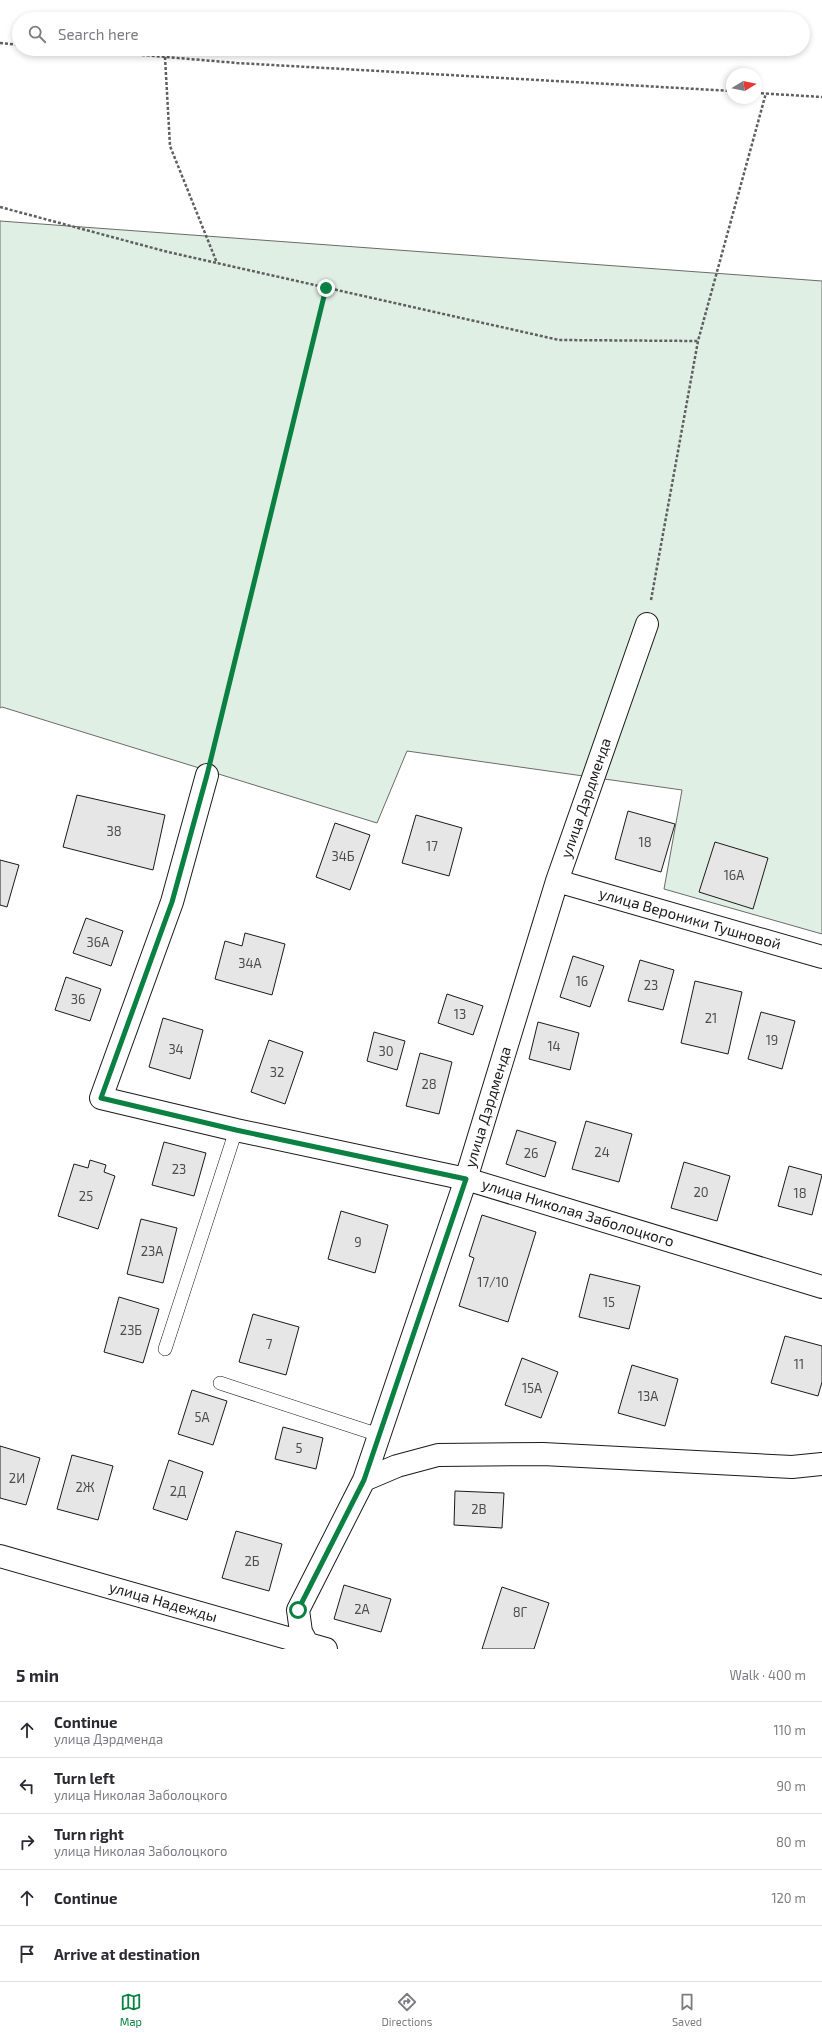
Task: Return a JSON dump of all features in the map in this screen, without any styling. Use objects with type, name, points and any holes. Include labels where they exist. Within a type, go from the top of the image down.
[{"type":"street","name":"улица Дэрдменда","points":[[313,1647],[301,1632],[298,1610],[364,1480],[466,1179],[557,881],[647,624]]},
{"type":"street","name":"улица Николая Заболоцкого","points":[[207,775],[172,902],[101,1098],[236,1130],[466,1179],[822,1286]]},
{"type":"street","name":"улица Вероники Тушновой","points":[[557,881],[822,957]]},
{"type":"street","points":[[364,1480],[397,1466],[438,1455],[543,1454],[709,1464],[792,1467],[822,1464]]},
{"type":"street","name":"улица Надежды","points":[[0,1556],[313,1647]]},
{"type":"lane","points":[[165,1349],[236,1130]]},
{"type":"lane","points":[[220,1383],[379,1436]]},
{"type":"path","points":[[0,43],[12,44]]},
{"type":"path","points":[[153,56],[237,63],[726,91]]},
{"type":"path","points":[[165,57],[170,146],[217,264]]},
{"type":"path","points":[[762,93],[822,97]]},
{"type":"path","points":[[647,624],[698,341],[766,93]]},
{"type":"path","points":[[0,207],[217,264],[559,340],[698,341]]},
{"type":"path","points":[[207,775],[326,288]]},
{"type":"green space","points":[[0,221],[822,281],[822,934],[664,889],[682,790],[407,751],[377,823],[2,707],[0,708]]},
{"type":"building","points":[[77,795],[165,815],[153,870],[63,847]]},
{"type":"building","points":[[628,811],[675,824],[661,872],[615,859]]},
{"type":"building","points":[[416,815],[462,828],[449,876],[402,863]]},
{"type":"building","points":[[335,823],[370,835],[350,890],[316,877]]},
{"type":"building","points":[[715,842],[768,858],[753,909],[699,892]]},
{"type":"building","points":[[0,860],[19,865],[7,907],[0,905]]},
{"type":"building","points":[[86,918],[123,931],[111,966],[73,953]]},
{"type":"building","points":[[245,933],[285,944],[272,995],[215,979],[225,941],[242,946]]},
{"type":"building","points":[[573,956],[604,966],[590,1007],[560,997]]},
{"type":"building","points":[[640,960],[674,970],[663,1010],[628,1001]]},
{"type":"building","points":[[66,977],[101,989],[90,1021],[55,1010]]},
{"type":"building","points":[[695,981],[742,992],[728,1054],[681,1043]]},
{"type":"building","points":[[447,994],[483,1006],[473,1035],[438,1023]]},
{"type":"building","points":[[761,1012],[795,1021],[782,1069],[748,1059]]},
{"type":"building","points":[[163,1018],[203,1030],[190,1079],[149,1067]]},
{"type":"building","points":[[538,1022],[579,1033],[570,1070],[529,1059]]},
{"type":"building","points":[[374,1032],[405,1041],[397,1070],[367,1061]]},
{"type":"building","points":[[269,1040],[303,1052],[285,1104],[251,1092]]},
{"type":"building","points":[[420,1053],[452,1062],[439,1114],[406,1106]]},
{"type":"building","points":[[586,1121],[632,1134],[619,1182],[572,1169]]},
{"type":"building","points":[[517,1130],[556,1142],[545,1177],[506,1164]]},
{"type":"building","points":[[164,1142],[206,1153],[194,1196],[152,1185]]},
{"type":"building","points":[[90,1160],[106,1165],[104,1172],[115,1176],[98,1229],[58,1216],[74,1164],[88,1168]]},
{"type":"building","points":[[684,1162],[730,1176],[717,1221],[671,1208]]},
{"type":"building","points":[[789,1166],[822,1175],[812,1215],[778,1206]]},
{"type":"building","points":[[341,1211],[388,1225],[375,1273],[328,1259]]},
{"type":"building","points":[[482,1215],[536,1232],[508,1322],[459,1306],[474,1258],[469,1256]]},
{"type":"building","points":[[141,1219],[177,1228],[163,1283],[127,1274]]},
{"type":"building","points":[[590,1274],[640,1286],[629,1329],[579,1317]]},
{"type":"building","points":[[119,1297],[159,1309],[143,1363],[104,1352]]},
{"type":"building","points":[[253,1314],[299,1327],[286,1375],[239,1362]]},
{"type":"building","points":[[785,1336],[822,1346],[822,1382],[818,1396],[771,1383]]},
{"type":"building","points":[[522,1358],[558,1372],[541,1418],[505,1405]]},
{"type":"building","points":[[632,1365],[678,1379],[665,1426],[618,1413]]},
{"type":"building","points":[[192,1390],[227,1401],[213,1445],[178,1434]]},
{"type":"building","points":[[283,1427],[323,1438],[316,1469],[275,1459]]},
{"type":"building","points":[[0,1446],[40,1458],[26,1505],[0,1498]]},
{"type":"building","points":[[72,1455],[113,1466],[98,1520],[57,1509]]},
{"type":"building","points":[[169,1460],[203,1472],[187,1520],[153,1509]]},
{"type":"building","points":[[455,1491],[504,1493],[502,1528],[454,1525]]},
{"type":"building","points":[[236,1531],[282,1544],[269,1591],[222,1578]]},
{"type":"building","points":[[344,1585],[391,1599],[381,1632],[334,1619]]},
{"type":"building","points":[[502,1587],[549,1603],[534,1649],[482,1649]]},
{"type":"route","points":[[298,1610],[364,1480],[466,1179],[236,1130],[101,1098],[172,902],[207,775],[326,288]]}]
